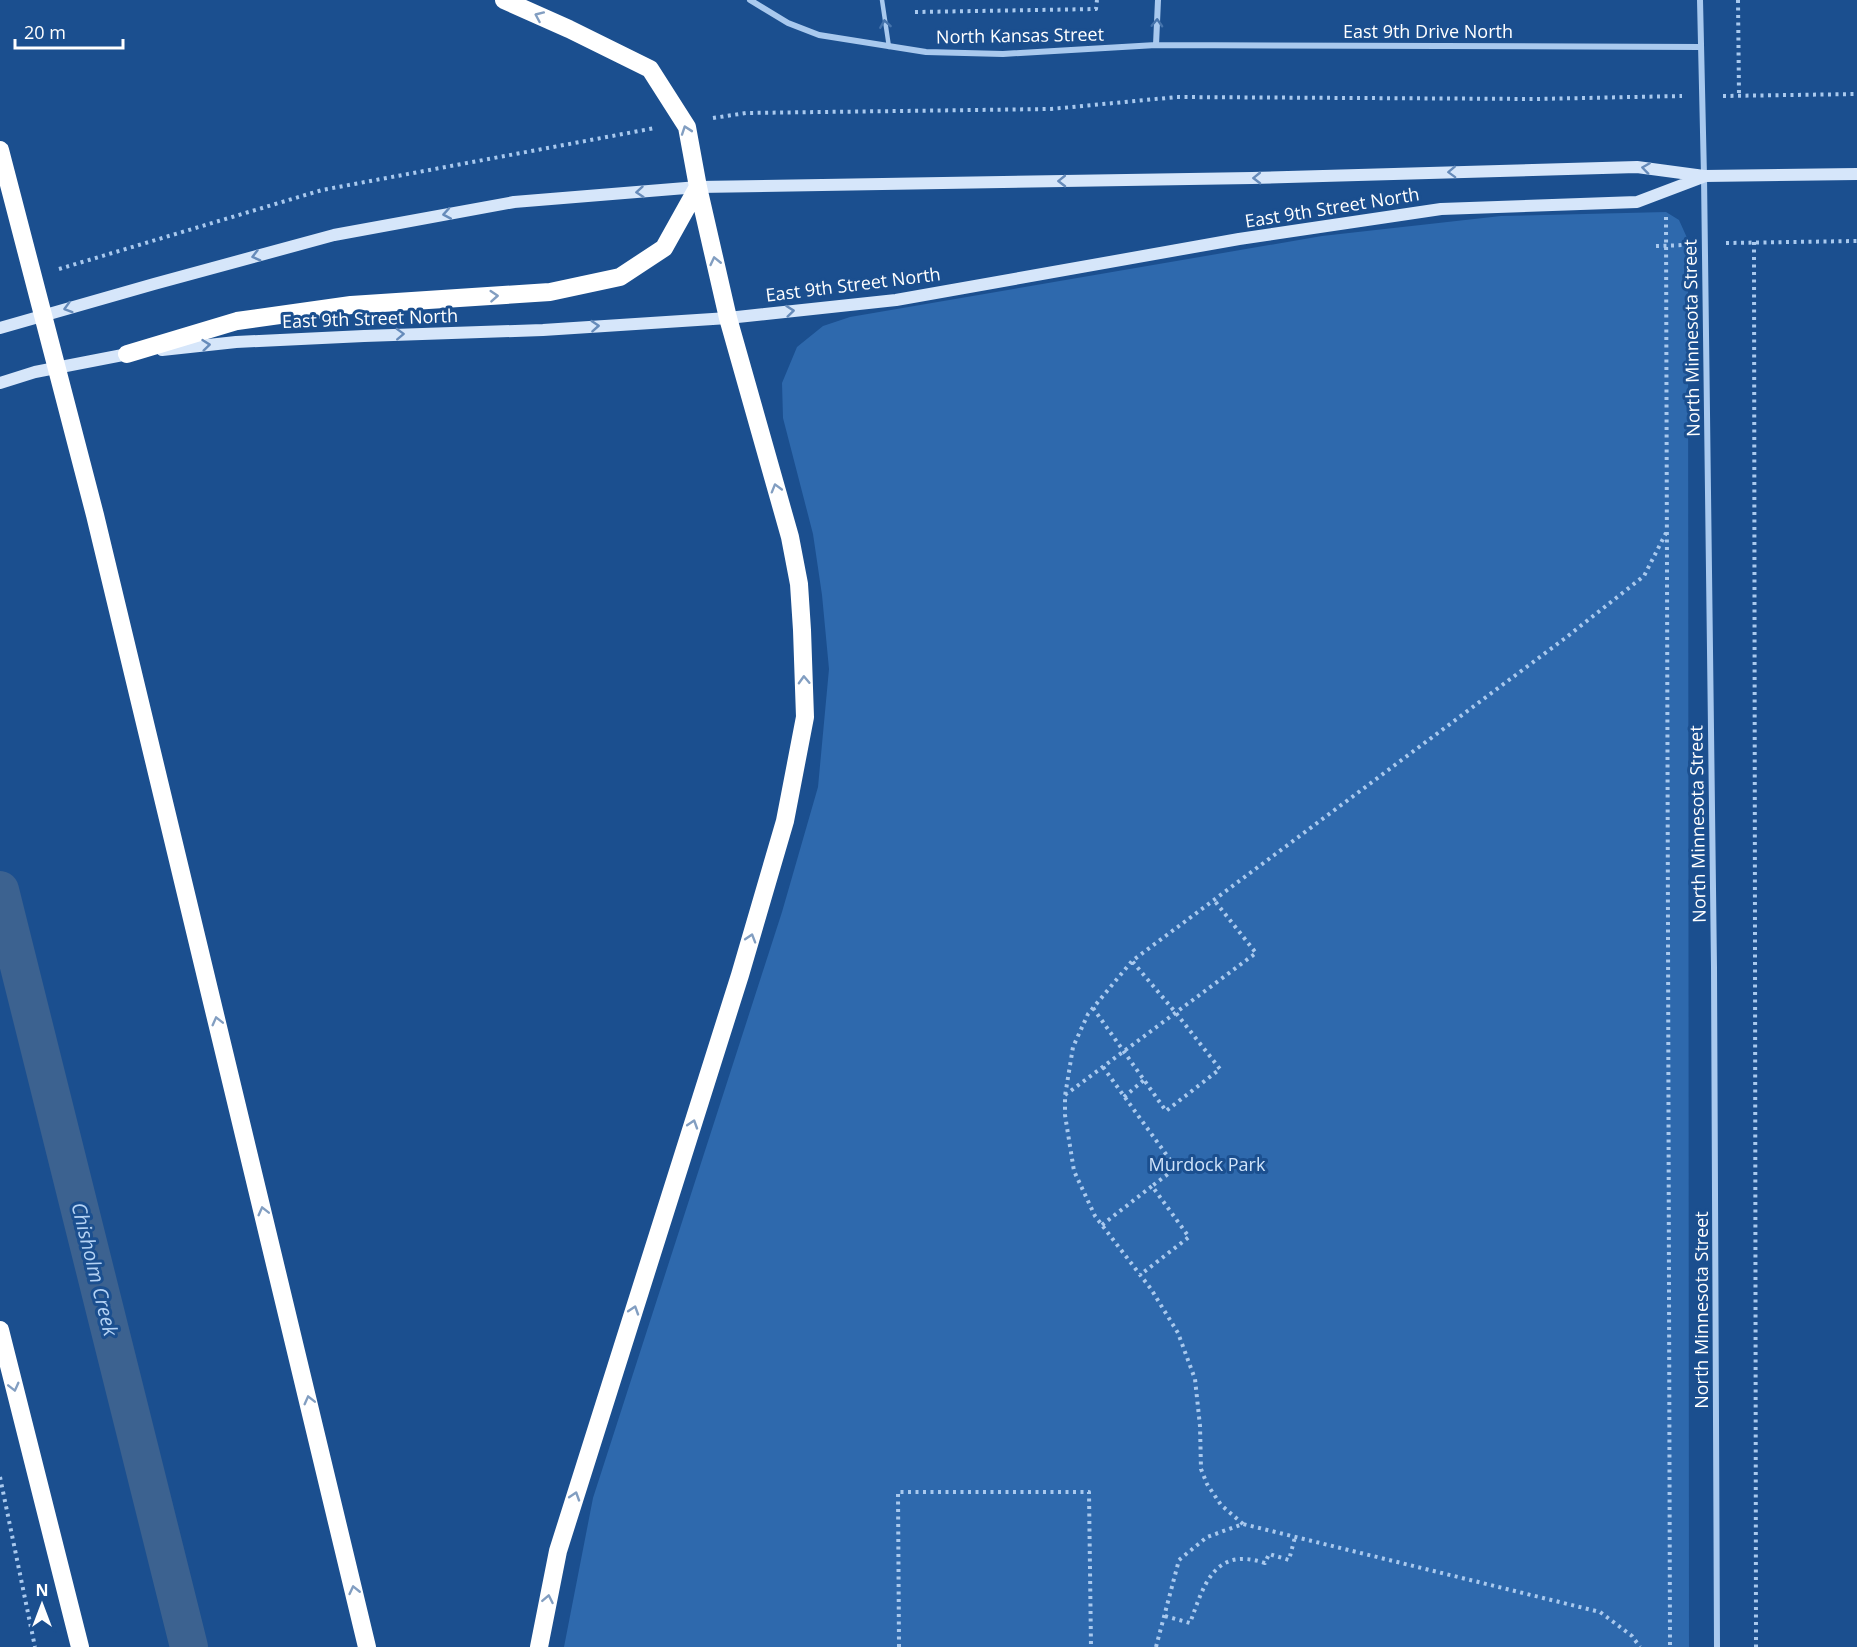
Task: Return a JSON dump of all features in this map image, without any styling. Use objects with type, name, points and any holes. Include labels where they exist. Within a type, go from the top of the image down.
[{"type":"highway","points":[[504,0],[650,69],[687,127],[698,187],[728,318],[790,537],[799,584],[805,717],[785,821],[740,975],[558,1551],[539,1647]]},
{"type":"highway","points":[[0,150],[98,527],[368,1647]]},
{"type":"highway","points":[[127,354],[237,321],[351,305],[550,292],[620,277],[664,248],[698,187]]},
{"type":"highway","points":[[0,1330],[80,1647]]},
{"type":"street","name":"North Kansas Street","points":[[750,0],[788,23],[819,35],[926,52],[1003,54],[1156,45]]},
{"type":"street","points":[[1156,45],[1158,0]]},
{"type":"street","name":"North Minnesota Street","points":[[1700,0],[1714,967],[1717,1647]]},
{"type":"street","name":"East 9th Drive North","points":[[1156,45],[1700,47]]},
{"type":"street","name":"East 9th Street North","points":[[0,328],[333,235],[514,202],[698,187],[1252,178],[1637,167],[1704,176],[1857,174]]},
{"type":"street","name":"East 9th Street North","points":[[0,383],[35,372],[127,354],[236,342],[543,330],[728,318],[896,300],[1228,241],[1441,209],[1637,202],[1704,176]]},
{"type":"lane","points":[[882,0],[889,47]]},
{"type":"path","points":[[915,12],[1096,9],[1097,0]]},
{"type":"path","points":[[1738,0],[1739,96]]},
{"type":"path","points":[[56,270],[322,190],[618,133],[746,113],[1051,109],[1177,97],[1535,99],[1857,94]]},
{"type":"path","points":[[1666,212],[1670,1647]]},
{"type":"path","points":[[1656,246],[1857,241]]},
{"type":"path","points":[[1754,242],[1756,1647]]},
{"type":"path","points":[[1640,1647],[1632,1636],[1600,1612],[1242,1524],[1221,1505],[1207,1484],[1201,1469],[1200,1426],[1195,1379],[1178,1333],[1140,1275],[1095,1216],[1074,1171],[1065,1115],[1065,1096],[1073,1047],[1088,1014],[1132,961],[1564,639],[1644,576],[1667,531]]},
{"type":"path","points":[[1065,1096],[1256,953],[1214,900]]},
{"type":"path","points":[[1093,1008],[1166,1112],[1220,1069],[1132,961]]},
{"type":"path","points":[[1102,1225],[1176,1168],[1103,1067]]},
{"type":"path","points":[[1124,1097],[1144,1080]]},
{"type":"path","points":[[1140,1275],[1189,1237],[1152,1186]]},
{"type":"path","points":[[0,1477],[35,1647]]},
{"type":"path","points":[[899,1647],[898,1492],[1089,1492],[1091,1647]]},
{"type":"path","points":[[1156,1647],[1179,1560],[1207,1536],[1242,1524]]},
{"type":"path","points":[[1164,1616],[1190,1623],[1210,1574],[1235,1560],[1249,1558],[1265,1563],[1269,1554],[1289,1560],[1295,1537]]},
{"type":"green space","name":"Murdock Park","points":[[1666,212],[1679,220],[1688,240],[1689,1647],[564,1647],[593,1498],[782,912],[818,787],[829,669],[822,595],[813,534],[783,418],[782,383],[797,347],[823,326],[850,317],[1322,236],[1501,216]]},
{"type":"waterway","name":"Chisholm Creek","points":[[0,890],[189,1647]]}]
